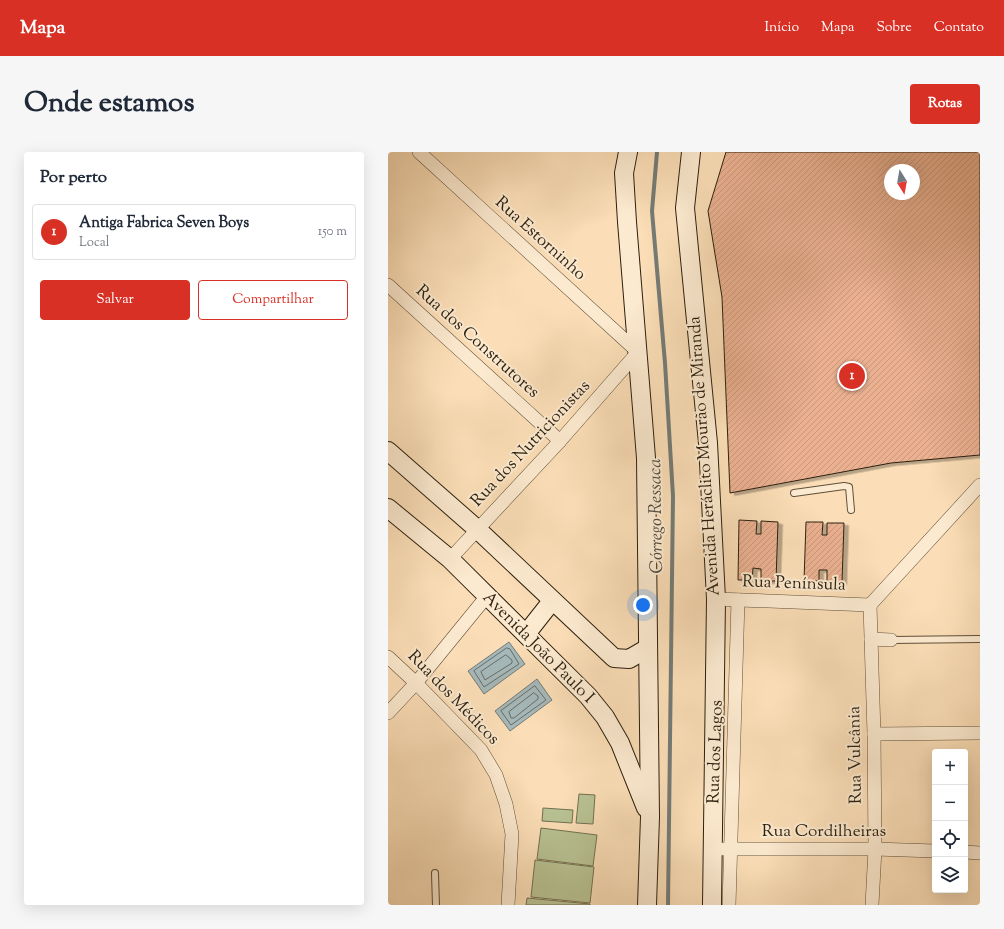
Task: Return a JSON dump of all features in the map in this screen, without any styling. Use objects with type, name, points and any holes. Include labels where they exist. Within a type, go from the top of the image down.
[{"type":"main road","points":[[628,152],[624,173],[646,458],[650,817],[647,905]]},
{"type":"main road","name":"Avenida Heráclito Mourão de Miranda","points":[[691,152],[685,208],[708,443],[716,599],[722,849],[712,905]]},
{"type":"main road","points":[[388,451],[477,529],[614,658],[620,660],[629,659],[648,648]]},
{"type":"main road","name":"Avenida João Paulo I","points":[[388,508],[450,559],[588,696],[605,717],[620,743],[650,817]]},
{"type":"main road","points":[[526,634],[552,601]]},
{"type":"street","name":"Rua Estorninho","points":[[419,152],[638,352]]},
{"type":"street","name":"Rua dos Construtores","points":[[388,285],[560,441]]},
{"type":"street","name":"Rua dos Nutricionistas","points":[[450,559],[560,441],[638,352]]},
{"type":"street","points":[[870,605],[980,485]]},
{"type":"street","points":[[388,713],[416,683],[487,596]]},
{"type":"street","name":"Rua Península","points":[[716,599],[870,605]]},
{"type":"street","name":"Rua dos Lagos","points":[[729,905],[722,849],[738,600]]},
{"type":"street","name":"Rua Vulcânia","points":[[870,605],[874,734],[875,849],[872,905]]},
{"type":"street","points":[[871,639],[891,640]]},
{"type":"street","name":"Rua dos Médicos","points":[[388,657],[416,683],[481,750],[496,775],[506,804],[512,834],[508,905]]},
{"type":"street","points":[[874,734],[980,733]]},
{"type":"street","name":"Rua Cordilheiras","points":[[722,849],[875,849],[932,851]]},
{"type":"street","points":[[968,852],[980,853]]},
{"type":"lane","points":[[794,493],[844,486],[849,488],[851,510]]},
{"type":"lane","points":[[891,640],[980,639]]},
{"type":"lane","points":[[435,873],[436,905]]},
{"type":"green space","points":[[579,794],[595,795],[593,824],[576,823]]},
{"type":"green space","points":[[543,808],[573,810],[572,823],[542,821]]},
{"type":"green space","points":[[541,828],[597,835],[593,866],[537,859]]},
{"type":"green space","points":[[535,860],[594,867],[590,903],[531,897]]},
{"type":"green space","points":[[527,898],[590,904],[590,905],[526,905]]},
{"type":"water","points":[[509,642],[525,664],[484,694],[468,671]]},
{"type":"water","points":[[537,679],[552,700],[510,731],[495,711]]},
{"type":"building","points":[[726,152],[980,152],[980,455],[891,463],[730,493],[722,297],[708,211]]},
{"type":"building","points":[[739,520],[757,521],[756,534],[761,534],[761,521],[778,522],[776,581],[761,581],[761,569],[753,568],[752,580],[738,580]]},
{"type":"building","points":[[806,522],[823,522],[822,535],[827,535],[827,523],[844,523],[842,582],[827,582],[827,570],[819,570],[819,581],[804,581]]},
{"type":"waterway","name":"Córrego Ressaca","points":[[657,152],[652,211],[665,363],[673,496],[668,905]]},
{"type":"place","name":"Antiga Fabrica Seven Boys","points":[[852,376]]}]
